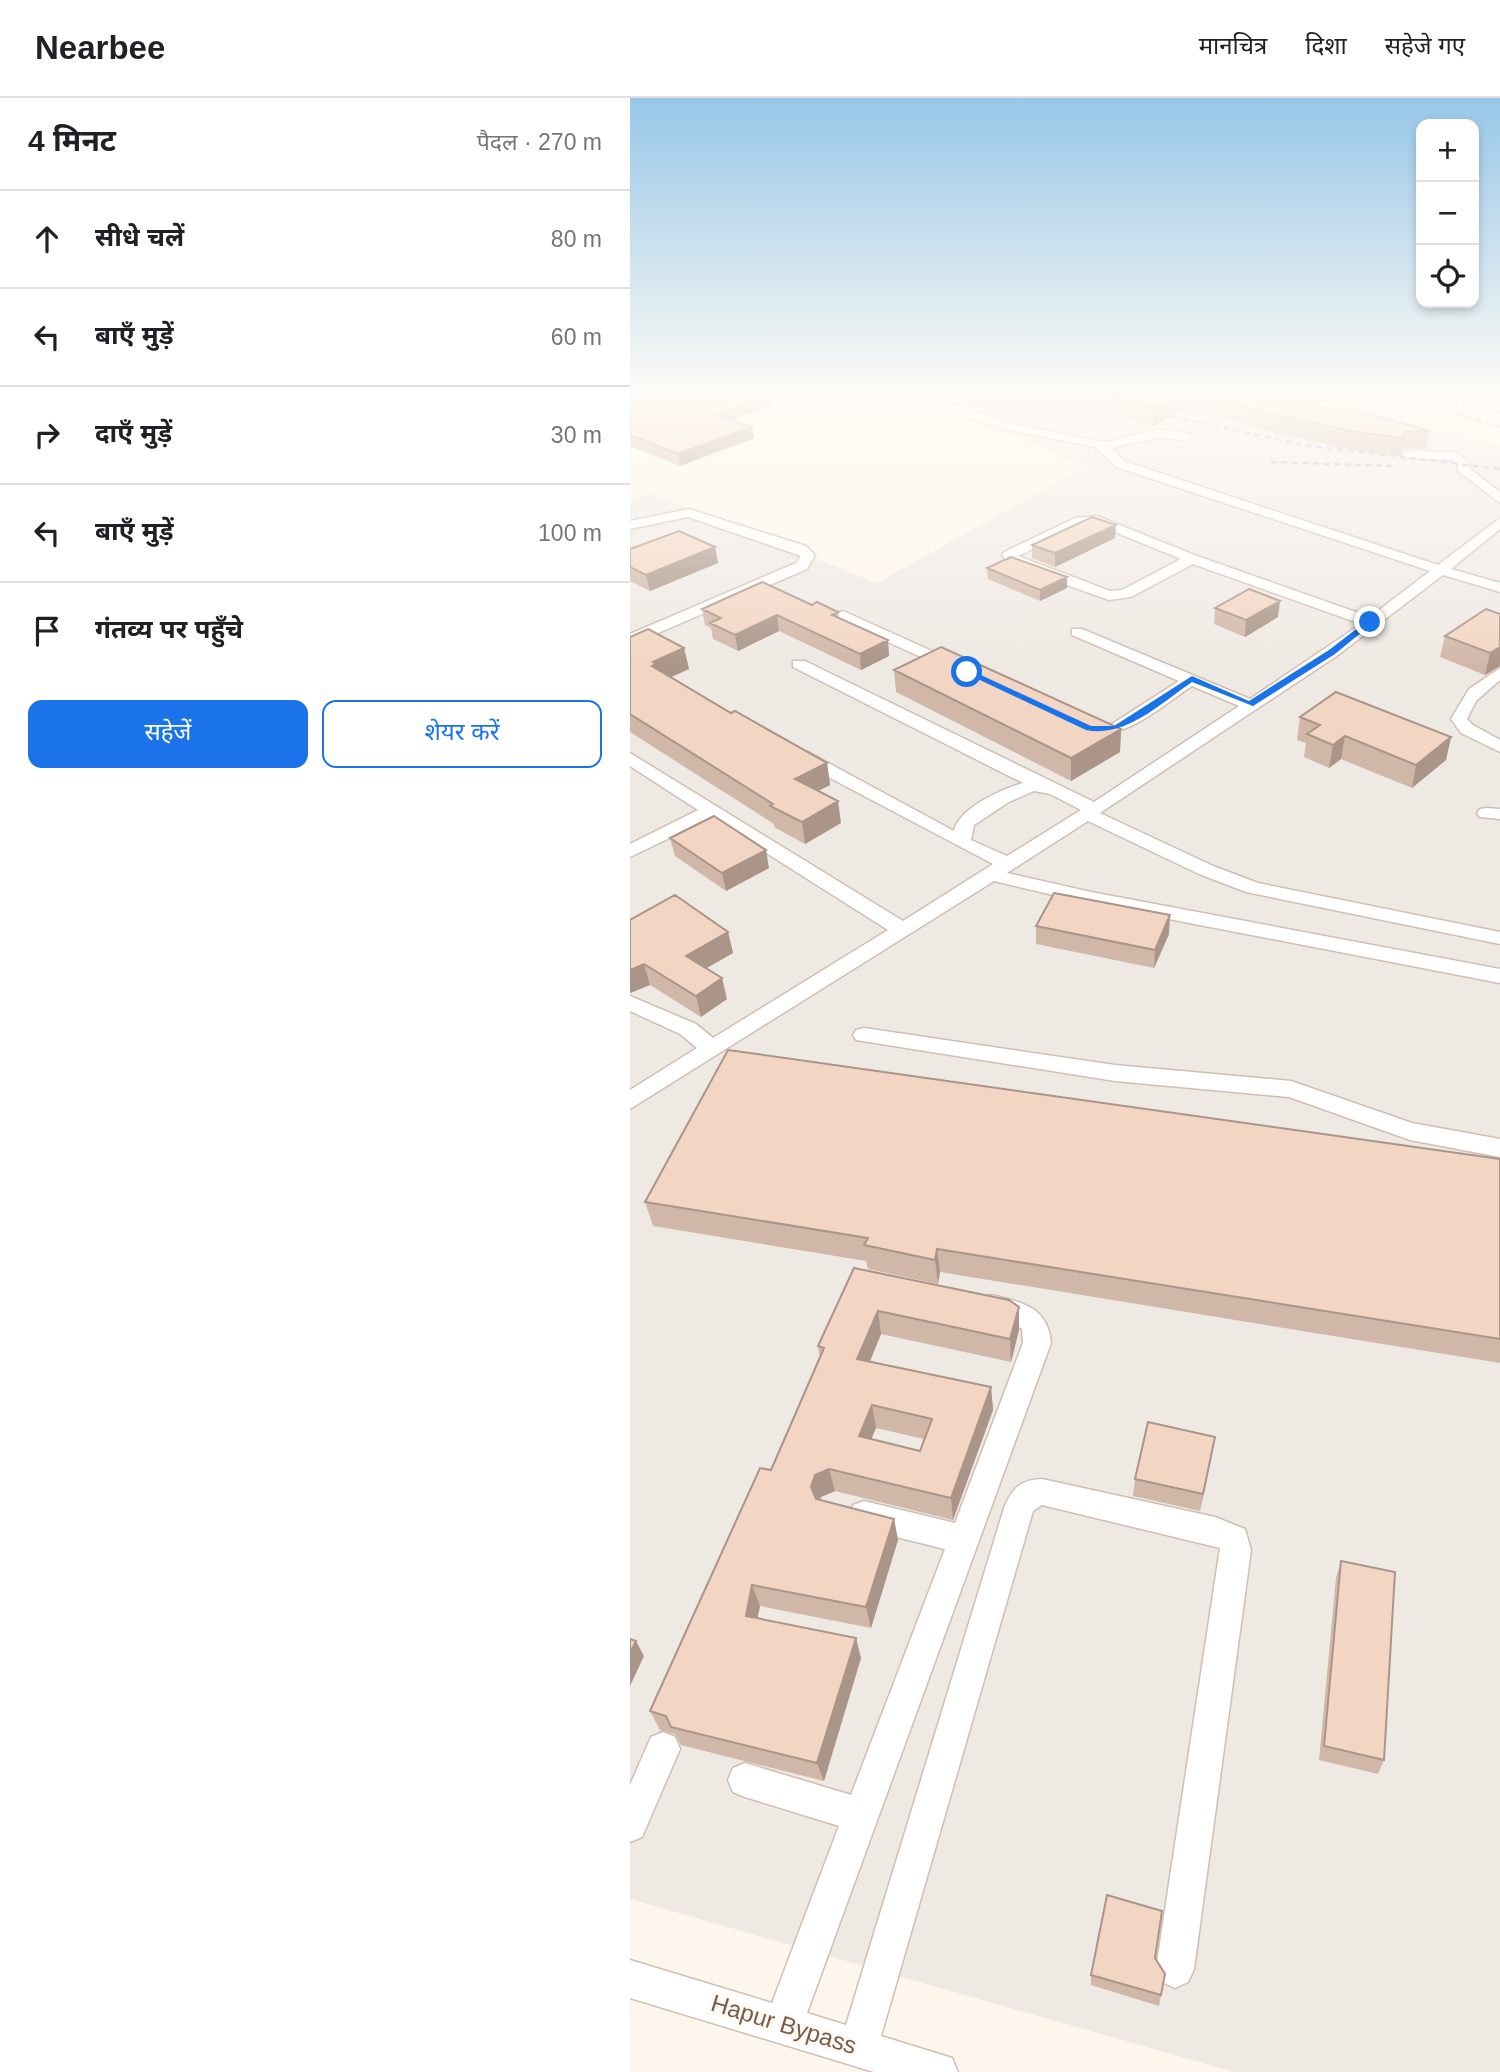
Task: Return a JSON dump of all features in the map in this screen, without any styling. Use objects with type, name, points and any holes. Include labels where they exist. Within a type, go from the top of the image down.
[{"type":"street","points":[[1181,484],[1500,588]]},
{"type":"street","points":[[1482,484],[1500,499]]},
{"type":"street","points":[[630,525],[669,515],[697,515],[801,549],[808,555],[808,560],[802,566],[630,640]]},
{"type":"street","points":[[1192,559],[1126,594],[1110,596],[1015,562],[1009,555],[1080,521],[1097,520],[1192,559],[1370,622]]},
{"type":"street","points":[[630,1101],[1090,812],[1332,652],[1442,570],[1500,522]]},
{"type":"street","points":[[843,616],[967,672]]},
{"type":"street","points":[[1077,632],[1250,705]]},
{"type":"street","points":[[799,663],[1206,870],[1253,888],[1500,938]]},
{"type":"street","points":[[1500,673],[1484,683],[1463,704],[1459,719],[1466,729],[1500,747]]},
{"type":"street","points":[[1077,723],[1103,730],[1117,728],[1192,679]]},
{"type":"street","points":[[791,750],[961,842],[998,869],[1091,898],[1500,976]]},
{"type":"street","points":[[630,758],[902,929]]},
{"type":"street","points":[[961,842],[965,823],[972,818],[1024,788],[1043,786]]},
{"type":"street","points":[[630,851],[711,811]]},
{"type":"street","points":[[630,1003],[688,1029],[712,1049]]},
{"type":"street","points":[[864,1035],[1115,1073],[1240,1082],[1291,1089],[1410,1131],[1500,1148]]},
{"type":"street","points":[[785,2024],[860,1815],[1038,1343],[1038,1328],[1029,1317],[959,1300]]},
{"type":"street","points":[[859,2046],[1020,1505],[1029,1493],[1042,1492],[1215,1531],[1234,1539],[1236,1550],[1175,1969]]},
{"type":"street","points":[[834,1508],[964,1538]]},
{"type":"street","points":[[630,1825],[663,1749]]},
{"type":"street","points":[[745,1780],[860,1815]]},
{"type":"street","name":"Hapur Bypass","points":[[630,1979],[938,2072]]},
{"type":"shaded area","points":[[1054,484],[1500,484],[1500,2072],[1234,2072],[630,1899],[630,501],[649,493],[877,583]]},
{"type":"building","points":[[1092,517],[1116,525],[1055,553],[1032,545]]},
{"type":"building","points":[[679,531],[715,547],[646,575],[630,567],[630,549]]},
{"type":"building","points":[[1011,557],[1067,577],[1040,590],[987,568]]},
{"type":"building","points":[[762,582],[812,605],[817,602],[838,612],[832,615],[888,640],[860,654],[777,615],[735,635],[710,623],[721,618],[702,609]]},
{"type":"building","points":[[1249,589],[1280,601],[1246,620],[1215,608]]},
{"type":"building","points":[[1486,609],[1500,614],[1500,647],[1490,653],[1445,636]]},
{"type":"building","points":[[648,629],[684,648],[653,662],[656,664],[652,666],[731,713],[735,711],[827,763],[795,779],[838,801],[802,822],[770,806],[773,804],[630,714],[630,637]]},
{"type":"building","points":[[941,647],[1121,729],[1071,758],[894,670]]},
{"type":"building","points":[[1336,692],[1451,737],[1416,765],[1345,736],[1333,745],[1307,734],[1320,725],[1300,717]]},
{"type":"building","points":[[714,816],[766,850],[722,873],[670,838]]},
{"type":"building","points":[[1054,893],[1170,915],[1155,950],[1036,926]]},
{"type":"building","points":[[675,895],[728,932],[686,956],[722,978],[696,996],[644,964],[630,970],[630,920]]},
{"type":"building","points":[[728,1050],[1500,1159],[1500,1339],[937,1249],[935,1260],[864,1245],[868,1238],[645,1202]]},
{"type":"building","points":[[854,1268],[1009,1300],[1019,1307],[1010,1339],[878,1311],[857,1359],[991,1387],[951,1498],[829,1469],[815,1475],[811,1487],[816,1499],[894,1519],[866,1607],[752,1585],[746,1616],[856,1638],[817,1763],[671,1727],[666,1716],[650,1711],[760,1468],[771,1470],[824,1348],[818,1346]],"holes":[[[872,1405],[932,1419],[920,1451],[859,1436]]]},
{"type":"building","points":[[1148,1422],[1215,1437],[1203,1494],[1135,1479]]},
{"type":"building","points":[[1341,1561],[1395,1572],[1384,1760],[1324,1746]]},
{"type":"building","points":[[630,1639],[636,1641],[630,1653]]},
{"type":"building","points":[[1107,1895],[1162,1911],[1155,1958],[1165,1974],[1161,1995],[1091,1975]]},
{"type":"route","points":[[967,672],[1089,728],[1103,730],[1117,728],[1192,679],[1250,705],[1332,652],[1370,622]]}]
